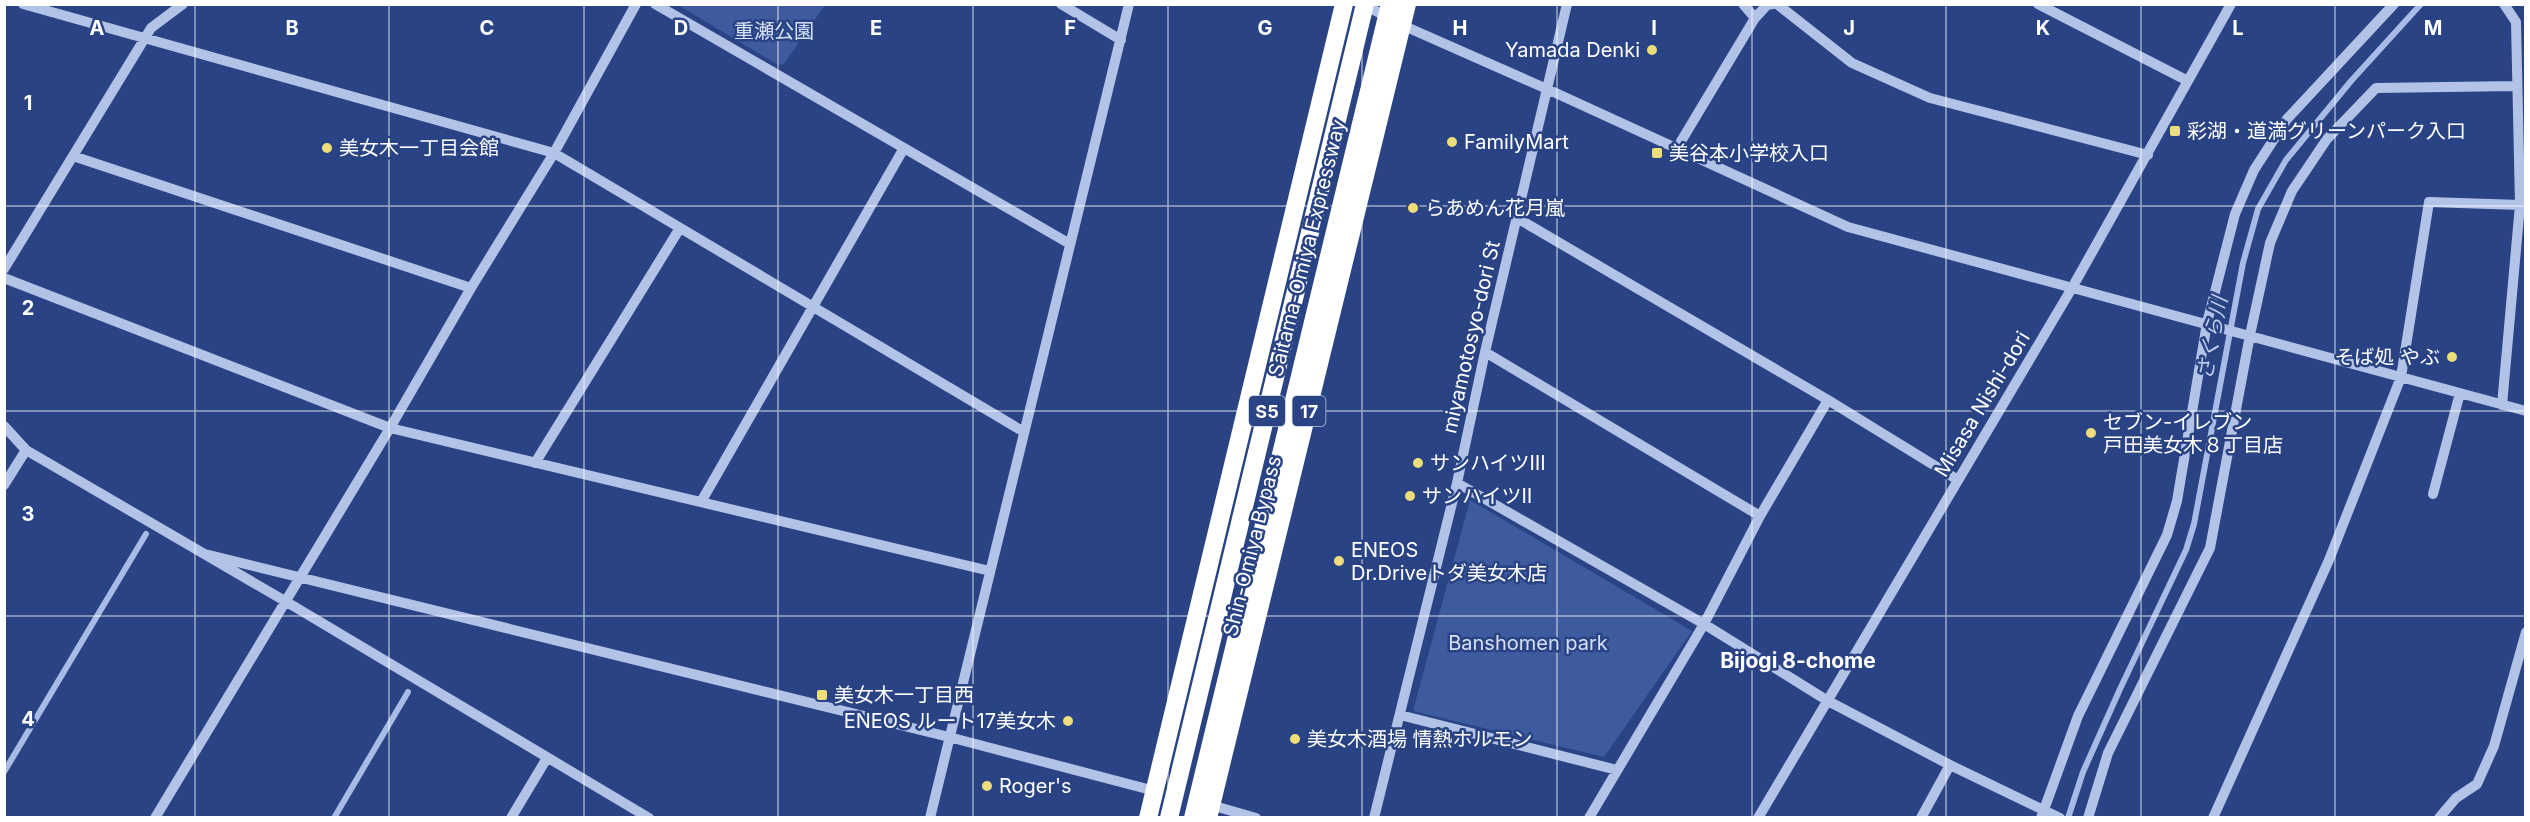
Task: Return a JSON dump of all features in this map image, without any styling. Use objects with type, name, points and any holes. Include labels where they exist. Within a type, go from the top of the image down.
[{"type":"highway","name":"Shin-Omiya Bypass","points":[[1148,818],[1344,4]]},
{"type":"highway","name":"Saitama-Omiya Expressway","points":[[1169,818],[1364,4]]},
{"type":"highway","name":"Saitama-Omiya Expressway","points":[[1193,818],[1390,4]]},
{"type":"highway","name":"Shin-Omiya Bypass","points":[[1210,811],[1407,4]]},
{"type":"street","points":[[23,4],[554,153],[1024,432]]},
{"type":"street","points":[[4,269],[151,28],[183,4]]},
{"type":"street","points":[[155,818],[554,153],[636,4]]},
{"type":"street","points":[[655,4],[1070,244]]},
{"type":"street","points":[[1061,4],[1120,40]]},
{"type":"street","points":[[930,818],[1129,4]]},
{"type":"street","points":[[1364,4],[1402,25],[1848,227],[2526,411]]},
{"type":"street","name":"miyamotosyo-dori St","points":[[1374,818],[1457,483],[1485,352],[1568,4]]},
{"type":"street","points":[[1743,4],[1755,18]]},
{"type":"street","points":[[1677,148],[1755,18],[1767,5],[1775,4],[1852,63],[1930,98],[2148,155]]},
{"type":"street","points":[[2038,4],[2188,81]]},
{"type":"street","name":"Misasa Nishi-dori","points":[[1758,818],[2072,288],[2231,4]]},
{"type":"street","points":[[1457,483],[1704,624],[1828,701],[2049,815],[2078,716],[2168,535],[2177,501],[2206,323],[2235,214],[2254,170],[2287,119],[2394,4]]},
{"type":"street","points":[[2502,405],[2520,205],[2516,22],[2504,4]]},
{"type":"street","points":[[2088,818],[2108,753],[2210,548],[2248,334],[2270,243],[2292,191],[2327,139],[2376,88],[2517,86]]},
{"type":"street","points":[[701,502],[904,148]]},
{"type":"street","points":[[73,156],[471,288]]},
{"type":"street","points":[[2213,818],[2329,560],[2401,376],[2429,202],[2520,205]]},
{"type":"street","points":[[1517,218],[1828,400],[1958,480]]},
{"type":"street","points":[[535,463],[680,228]]},
{"type":"street","points":[[4,278],[390,428],[990,571]]},
{"type":"street","points":[[1485,352],[1760,516]]},
{"type":"street","points":[[2433,494],[2460,393]]},
{"type":"street","points":[[1589,818],[1704,624],[1760,516],[1828,400]]},
{"type":"street","points":[[4,426],[26,450],[206,554],[649,818]]},
{"type":"street","points":[[4,485],[26,450]]},
{"type":"street","points":[[206,554],[949,737],[1155,791]]},
{"type":"street","points":[[2439,818],[2456,798],[2477,784],[2494,746],[2526,632]]},
{"type":"street","points":[[1400,715],[1617,770]]},
{"type":"street","points":[[511,818],[547,758]]},
{"type":"street","points":[[1921,818],[1950,765]]},
{"type":"street","points":[[1210,811],[1256,818]]},
{"type":"green space","name":"重瀬公園","points":[[678,5],[825,5],[784,64],[778,65]]},
{"type":"green space","name":"Banshomen park","points":[[1470,500],[1692,631],[1604,757],[1413,711]]},
{"type":"waterway","name":"さくら川","points":[[2068,818],[2083,772],[2186,550],[2194,524],[2243,263],[2258,209],[2286,160],[2351,81],[2421,4]]},
{"type":"waterway","points":[[4,772],[146,534]]},
{"type":"waterway","points":[[334,818],[408,692]]},
{"type":"place","name":"Yamada Denki","points":[[1652,50]]},
{"type":"place","name":"彩湖・道満グリーンパーク入口","points":[[2175,131]]},
{"type":"place","name":"FamilyMart","points":[[1452,142]]},
{"type":"place","name":"美女木一丁目会館","points":[[327,148]]},
{"type":"place","name":"美谷本小学校入口","points":[[1657,153]]},
{"type":"place","name":"らあめん花月嵐","points":[[1413,208]]},
{"type":"place","name":"そば処 やぶ","points":[[2452,357]]},
{"type":"place","name":"セブン-イレブン 戸田美女木８丁目店","points":[[2091,433]]},
{"type":"place","name":"サンハイツⅢ","points":[[1418,463]]},
{"type":"place","name":"サンハイツⅡ","points":[[1410,496]]},
{"type":"place","name":"ENEOS Dr.Driveトダ美女木店","points":[[1339,561]]},
{"type":"place","name":"美女木一丁目西","points":[[822,695]]},
{"type":"place","name":"ENEOS ルート17美女木","points":[[1068,721]]},
{"type":"place","name":"美女木酒場 情熱ホルモン","points":[[1295,739]]},
{"type":"place","name":"Roger's","points":[[987,786]]},
{"type":"district","name":"Bijogi 8-chome","points":[[1798,660]]}]
